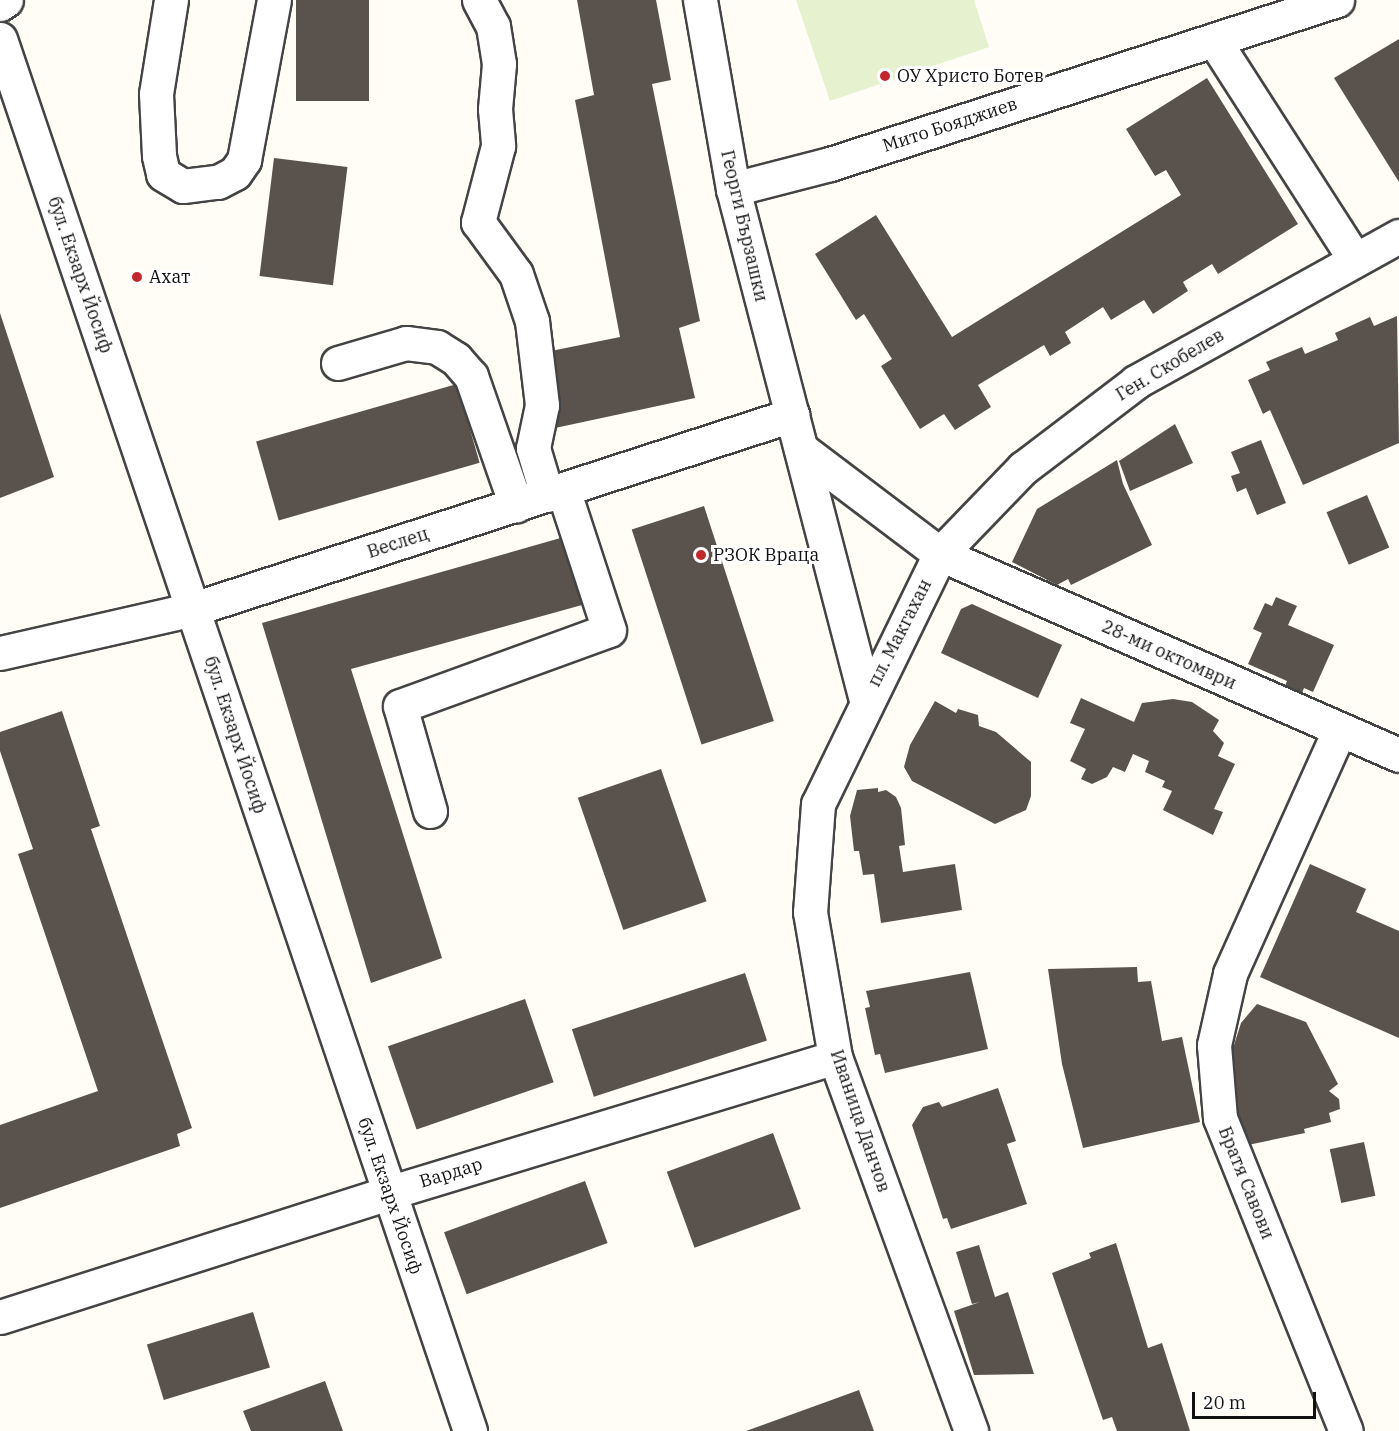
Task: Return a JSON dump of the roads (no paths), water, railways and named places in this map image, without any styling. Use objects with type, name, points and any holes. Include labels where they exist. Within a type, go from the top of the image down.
[{"type":"street","points":[[0,4],[6,0]]},
{"type":"street","points":[[171,0],[156,94],[159,156],[163,174],[183,186],[218,182],[235,173],[244,160],[274,0]]},
{"type":"street","points":[[430,811],[400,706],[609,630],[555,492],[533,448],[542,405],[532,321],[516,274],[478,222],[498,146],[495,109],[498,64],[493,26],[479,0]]},
{"type":"street","name":"Георги Бързашки","points":[[700,0],[733,189],[801,449]]},
{"type":"street","name":"Мито Бояджиев","points":[[733,189],[830,164],[1337,0]]},
{"type":"street","name":"бул. Екзарх Йосиф","points":[[0,39],[470,1431]]},
{"type":"street","points":[[1214,40],[1355,260]]},
{"type":"street","name":"Ген. Скобелев","points":[[940,554],[1023,468],[1136,382],[1399,236]]},
{"type":"street","points":[[338,363],[406,343],[437,347],[456,359],[471,376],[516,505]]},
{"type":"street","name":"Веслец","points":[[0,653],[193,609],[792,415]]},
{"type":"street","points":[[801,449],[940,554]]},
{"type":"street","name":"пл. Макгахан","points":[[801,449],[866,700]]},
{"type":"street","name":"пл. Макгахан","points":[[866,700],[940,554]]},
{"type":"street","name":"28-ми октомври","points":[[940,554],[1339,731],[1399,755]]},
{"type":"street","name":"Иваница Данчов","points":[[866,700],[818,804],[810,912],[836,1057],[971,1431]]},
{"type":"street","name":"Братя Савови","points":[[1339,731],[1230,974],[1214,1045],[1220,1118],[1346,1431]]},
{"type":"street","name":"Вардар","points":[[0,1317],[388,1193],[836,1057]]},
{"type":"place","name":"ОУ Христо Ботев","points":[[885,76]]},
{"type":"place","name":"Ахат","points":[[137,277]]},
{"type":"place","name":"РЗОК Враца","points":[[701,555]]}]
